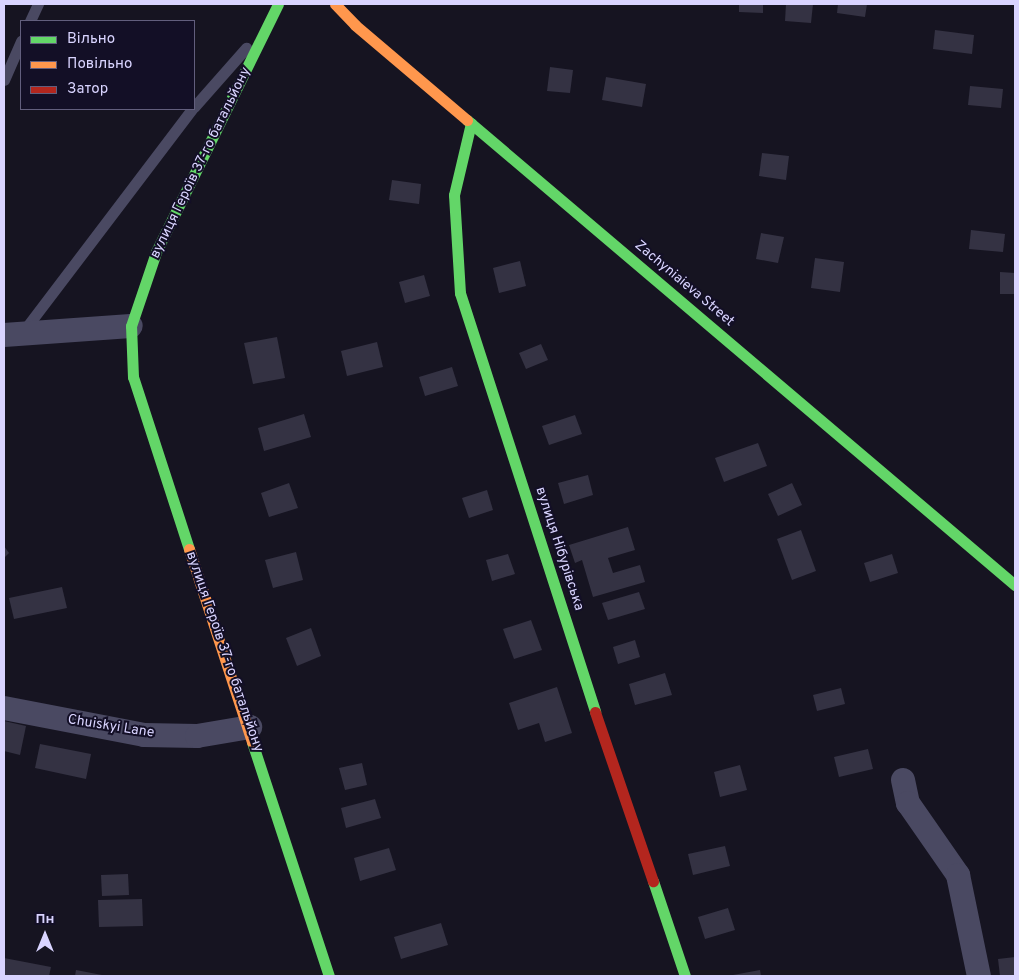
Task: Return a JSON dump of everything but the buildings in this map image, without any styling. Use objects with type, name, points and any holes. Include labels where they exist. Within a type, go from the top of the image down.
[{"type":"street","name":"вулиця Героїв 37-го батальйону","points":[[278,4],[156,252],[131,326],[133,377],[250,727],[329,976]]},
{"type":"street","name":"Zachyniaieva Street","points":[[335,4],[471,123],[1015,585]]},
{"type":"street","name":"вулиця Нібурівська","points":[[471,123],[454,195],[460,293],[597,717],[685,976]]},
{"type":"street","points":[[12,335],[131,326]]},
{"type":"street","name":"Chuiskyi Lane","points":[[4,708],[144,735],[197,736],[250,727]]},
{"type":"street","points":[[903,780],[908,803],[958,875],[979,976]]},
{"type":"lane","points":[[30,20],[38,4]]},
{"type":"lane","points":[[195,106],[269,23]]},
{"type":"lane","points":[[4,80],[20,43]]},
{"type":"lane","points":[[12,335],[191,110]]},
{"type":"traffic: fast","points":[[189,549],[133,377],[131,326],[156,252],[278,4]]},
{"type":"traffic: fast","points":[[467,120],[1015,585]]},
{"type":"traffic: fast","points":[[471,123],[454,195],[460,293],[595,712]]},
{"type":"traffic: fast","points":[[252,742],[329,976]]},
{"type":"traffic: fast","points":[[653,881],[685,976]]},
{"type":"traffic: slow","points":[[335,4],[355,25],[467,120]]},
{"type":"traffic: slow","points":[[189,549],[252,742]]},
{"type":"traffic: jam","points":[[595,712],[653,881]]}]
